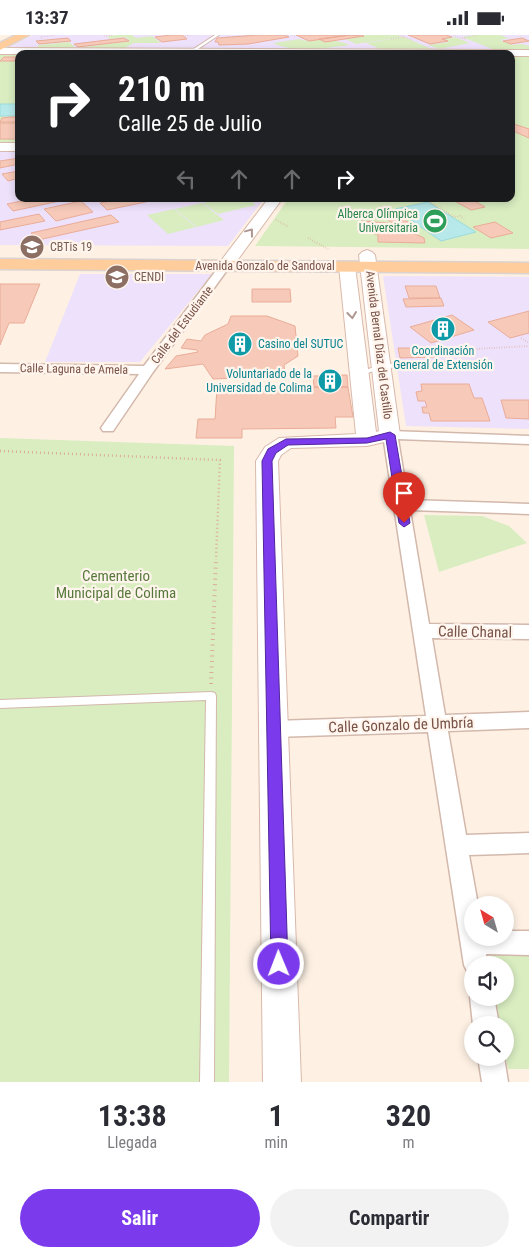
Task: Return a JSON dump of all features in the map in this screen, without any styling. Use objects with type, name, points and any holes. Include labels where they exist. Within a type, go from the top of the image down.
[{"type":"main road","points":[[0,47],[24,35]]},
{"type":"main road","name":"Avenida Gonzalo de Sandoval","points":[[0,253],[14,261],[368,261],[529,268]]},
{"type":"main road","name":"Avenida Gonzalo de Sandoval","points":[[230,260],[347,266],[368,261],[529,256]]},
{"type":"street","points":[[0,51],[15,51]]},
{"type":"street","points":[[515,53],[529,53]]},
{"type":"street","points":[[0,147],[15,147]]},
{"type":"street","name":"Calle del Estudiante","points":[[108,428],[148,370],[273,202]]},
{"type":"street","name":"Avenida Bernal Díaz del Castillo","points":[[368,261],[390,435]]},
{"type":"street","name":"Avenida Bernal Díaz del Castillo","points":[[347,266],[367,441]]},
{"type":"street","name":"Calle Laguna de Amela","points":[[0,369],[148,370]]},
{"type":"street","points":[[390,435],[474,954],[529,943]]},
{"type":"street","points":[[282,1082],[267,461],[272,451],[286,442],[367,441],[390,435],[529,441]]},
{"type":"street","points":[[402,505],[529,509]]},
{"type":"street","name":"Calle Chanal","points":[[422,631],[529,632]]},
{"type":"street","name":"Calle Gonzalo de Umbría","points":[[274,729],[529,720]]},
{"type":"street","points":[[457,845],[529,843]]},
{"type":"street","points":[[492,1066],[495,1082]]},
{"type":"lane","points":[[194,50],[218,35]]},
{"type":"lane","points":[[359,374],[381,366],[471,364]]},
{"type":"lane","points":[[0,704],[211,696],[207,1082]]},
{"type":"path","points":[[104,36],[114,35]]},
{"type":"path","points":[[185,36],[192,35]]},
{"type":"path","points":[[292,35],[296,37]]},
{"type":"path","points":[[400,35],[405,37]]},
{"type":"path","points":[[461,38],[479,35]]},
{"type":"path","points":[[430,202],[454,217],[460,216],[464,219]]},
{"type":"path","points":[[271,217],[289,227]]},
{"type":"path","points":[[358,232],[360,221],[376,221]]},
{"type":"path","points":[[308,237],[328,249]]},
{"type":"path","points":[[521,338],[529,343]]},
{"type":"path","points":[[0,451],[220,460],[211,696]]},
{"type":"shaded area","points":[[33,35],[529,35],[529,50],[7,48]]},
{"type":"shaded area","points":[[0,150],[15,150],[15,202],[262,202],[228,246],[0,245]]},
{"type":"shaded area","points":[[80,274],[212,274],[140,362],[45,362]]},
{"type":"shaded area","points":[[383,276],[529,277],[529,429],[406,426]]},
{"type":"green space","points":[[119,35],[132,35],[136,38],[152,36],[161,43],[134,43],[125,48],[76,48],[130,41],[125,37],[110,39],[107,36]]},
{"type":"green space","points":[[361,35],[398,35],[402,37],[356,44],[345,39],[363,36]]},
{"type":"green space","points":[[475,35],[517,37],[500,40],[513,45],[522,44],[529,46],[529,50],[495,50],[462,37]]},
{"type":"green space","points":[[404,37],[434,50],[380,49],[366,43]]},
{"type":"green space","points":[[455,37],[470,43],[439,49],[428,45],[449,42],[444,39]]},
{"type":"green space","points":[[300,39],[305,41],[316,39],[335,41],[350,45],[321,49],[301,49],[273,43]]},
{"type":"green space","points":[[69,42],[76,48],[36,48],[39,45]]},
{"type":"green space","points":[[15,54],[15,143],[0,143],[0,55]]},
{"type":"green space","points":[[515,55],[529,55],[529,249],[255,246],[286,202],[515,202]]},
{"type":"green space","points":[[252,202],[256,205],[218,214],[203,203]]},
{"type":"green space","points":[[202,203],[224,220],[197,227],[175,209]]},
{"type":"green space","points":[[174,209],[196,227],[168,234],[147,215]]},
{"type":"green space","name":"Cementerio Municipal de Colima","points":[[0,438],[234,446],[229,1082],[0,1082]]},
{"type":"green space","points":[[424,515],[482,516],[509,526],[527,543],[439,572]]},
{"type":"green space","points":[[487,954],[529,954],[529,1069],[508,1069],[507,1066],[514,1066],[514,1016],[498,1016],[496,1006],[514,1006],[514,956],[487,956]]},
{"type":"water","points":[[0,104],[15,104],[15,116],[0,116]]},
{"type":"water","name":"Alberca Olímpica Universitaria","points":[[428,202],[476,232],[441,241],[395,209]]},
{"type":"building","points":[[182,35],[187,39],[162,42],[155,37]]},
{"type":"building","points":[[285,35],[289,37],[248,44],[219,45],[218,42],[215,42],[217,38]]},
{"type":"building","points":[[296,35],[350,35],[309,41]]},
{"type":"building","points":[[348,35],[364,36],[325,42],[319,39]]},
{"type":"building","points":[[408,35],[446,35],[452,37],[442,39],[448,41],[430,44]]},
{"type":"building","points":[[68,38],[71,41],[39,44],[36,41]]},
{"type":"building","points":[[124,38],[129,41],[78,47],[74,44]]},
{"type":"building","points":[[522,38],[529,41],[511,44],[503,41]]},
{"type":"building","points":[[4,57],[15,57],[15,61],[0,61]]},
{"type":"building","points":[[15,117],[15,122],[0,122],[2,118]]},
{"type":"building","points":[[0,123],[15,123],[15,139],[0,139]]},
{"type":"building","points":[[515,124],[529,129],[529,138],[515,132]]},
{"type":"building","points":[[15,159],[15,165],[0,168],[0,161]]},
{"type":"building","points":[[15,172],[15,179],[8,181],[2,174]]},
{"type":"building","points":[[17,202],[55,202],[13,211],[7,204]]},
{"type":"building","points":[[82,202],[93,212],[56,221],[44,209]]},
{"type":"building","points":[[106,202],[146,202],[107,210],[100,203]]},
{"type":"building","points":[[456,202],[476,202],[485,207],[471,210]]},
{"type":"building","points":[[39,214],[45,221],[0,230],[0,222]]},
{"type":"building","points":[[396,214],[412,225],[399,228],[384,217]]},
{"type":"building","points":[[111,215],[119,222],[38,240],[31,233]]},
{"type":"building","points":[[361,221],[388,223],[398,229],[402,228],[424,238],[425,243],[378,242],[378,235],[369,232],[359,232]]},
{"type":"building","points":[[495,222],[513,233],[491,238],[473,227]]},
{"type":"building","points":[[0,284],[40,284],[24,323],[9,323],[0,345]]},
{"type":"building","points":[[405,286],[436,286],[440,298],[409,298]]},
{"type":"building","points":[[252,289],[290,289],[291,302],[252,302]]},
{"type":"building","points":[[441,298],[444,306],[406,307],[403,299]]},
{"type":"building","points":[[529,311],[529,333],[510,338],[488,322]]},
{"type":"building","name":"Coordinación General de Extensión","points":[[452,315],[474,330],[431,343],[410,327]]},
{"type":"building","name":"Casino del SUTUC","points":[[231,316],[267,316],[295,326],[298,356],[284,365],[285,376],[213,379],[203,364],[165,369],[176,356],[198,352],[197,350],[181,348],[187,339],[201,341],[205,335],[228,324]]},
{"type":"building","points":[[398,348],[435,348],[437,357],[400,358]]},
{"type":"building","name":"Voluntariado de la Universidad de Colima","points":[[347,375],[348,387],[314,387],[313,376]]},
{"type":"building","points":[[421,384],[469,384],[474,398],[482,398],[490,421],[431,421],[429,413],[423,413],[422,407],[427,407],[425,401],[418,401],[416,392],[422,391]]},
{"type":"building","points":[[348,387],[353,417],[335,417],[336,428],[242,429],[242,438],[196,438],[198,419],[215,419],[217,388]]},
{"type":"building","points":[[501,400],[529,400],[529,419],[506,418]]},
{"type":"place","name":"Alberca Olímpica Universitaria","points":[[435,221]]},
{"type":"place","name":"CBTis 19","points":[[32,247]]},
{"type":"place","name":"CENDI","points":[[117,277]]},
{"type":"place","name":"Coordinación General de Extensión","points":[[443,329]]},
{"type":"place","name":"Casino del SUTUC","points":[[240,344]]},
{"type":"place","name":"Voluntariado de la Universidad de Colima","points":[[330,381]]},
{"type":"route","points":[[279,964],[267,461],[272,451],[286,442],[367,441],[390,435],[404,523]]}]
